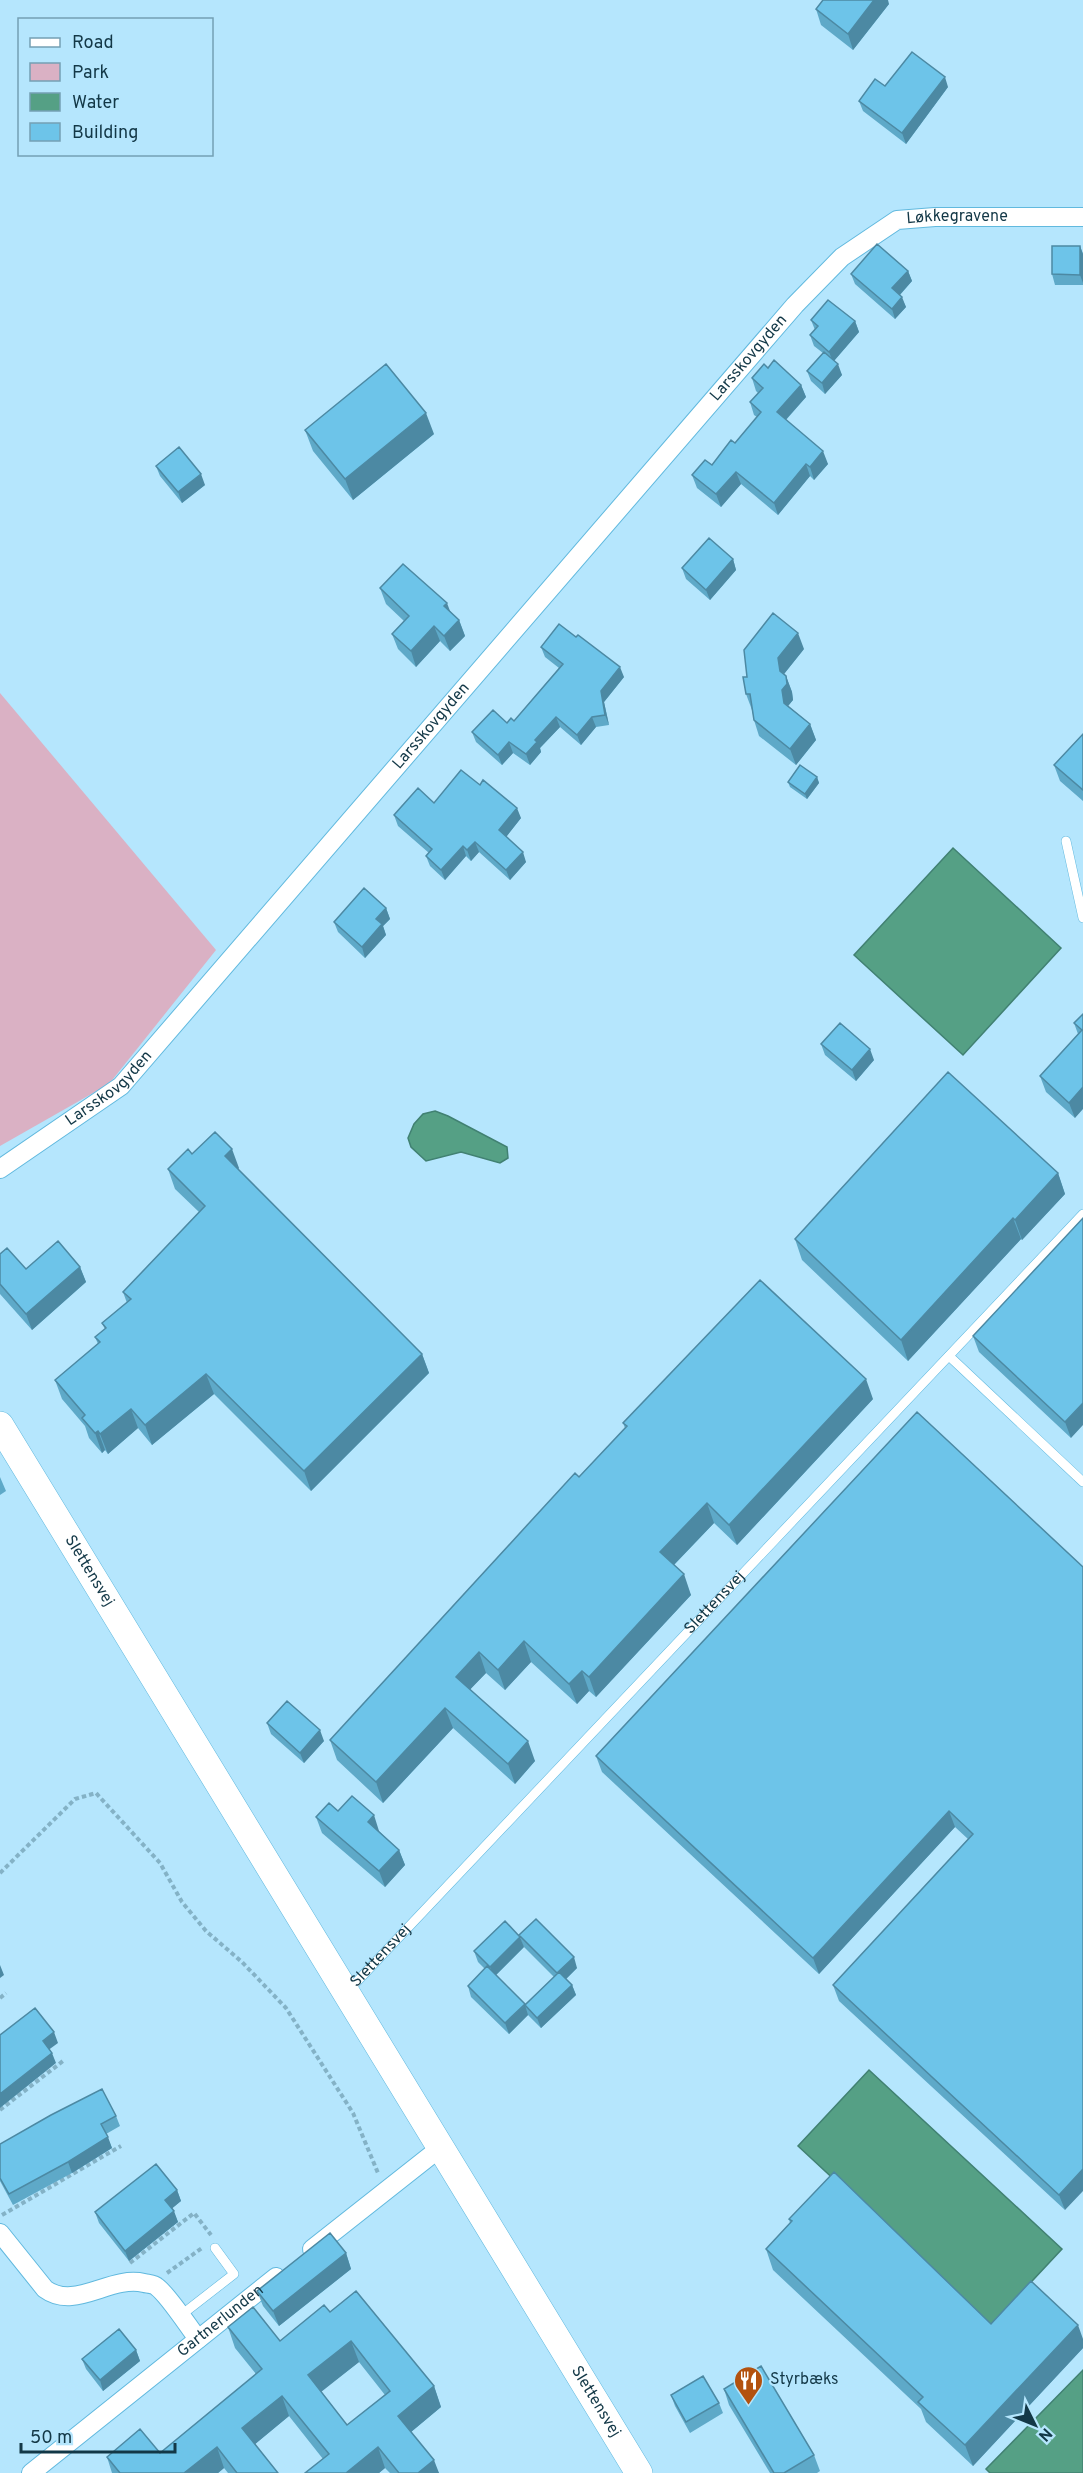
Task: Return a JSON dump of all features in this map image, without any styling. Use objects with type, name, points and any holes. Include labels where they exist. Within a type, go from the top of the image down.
[{"type":"street","name":"Løkkegravene","points":[[842,257],[897,220],[935,217],[1083,218]]},
{"type":"street","name":"Larsskovgyden","points":[[0,1168],[121,1086],[780,323],[842,257]]},
{"type":"street","name":"Slettensvej","points":[[0,1425],[639,2473]]},
{"type":"street","name":"Gartnerlunden","points":[[31,2473],[441,2148]]},
{"type":"street","points":[[0,2233],[45,2289],[54,2296],[72,2297],[120,2282],[137,2282],[156,2286],[198,2339]]},
{"type":"lane","points":[[1066,840],[1083,918]]},
{"type":"lane","name":"Slettensvej","points":[[347,1993],[1083,1214]]},
{"type":"lane","points":[[949,1356],[1083,1482]]},
{"type":"lane","points":[[180,2316],[234,2274],[214,2248]]},
{"type":"path","points":[[0,1873],[75,1799],[96,1793],[160,1863],[182,1902],[207,1931],[243,1962],[286,2008],[354,2113],[386,2192]]},
{"type":"path","points":[[0,1998],[6,1993]]},
{"type":"path","points":[[0,2110],[63,2061]]},
{"type":"path","points":[[0,2216],[121,2146]]},
{"type":"path","points":[[102,2288],[112,2277],[194,2213],[214,2239],[214,2248],[201,2248],[164,2276],[156,2286]]},
{"type":"green space","points":[[0,693],[216,950],[109,1084],[0,1146]]},
{"type":"water","points":[[953,848],[1061,948],[963,1055],[854,955]]},
{"type":"water","points":[[435,1111],[507,1147],[508,1158],[500,1163],[461,1152],[426,1161],[411,1147],[408,1138],[414,1124],[423,1114]]},
{"type":"water","points":[[869,2070],[1062,2249],[991,2325],[798,2146]]},
{"type":"water","points":[[1083,2370],[1083,2473],[990,2473],[986,2469]]},
{"type":"building","points":[[823,0],[874,0],[848,34],[816,9]]},
{"type":"building","points":[[912,52],[945,77],[902,133],[859,101],[875,79],[885,86]]},
{"type":"building","points":[[877,244],[908,271],[892,288],[902,297],[892,309],[851,274]]},
{"type":"building","points":[[1052,246],[1080,246],[1080,275],[1052,274]]},
{"type":"building","points":[[828,300],[855,321],[829,352],[810,335],[818,326],[811,320]]},
{"type":"building","points":[[824,352],[838,364],[822,383],[807,371]]},
{"type":"building","points":[[774,360],[801,385],[777,412],[823,451],[810,467],[806,464],[774,503],[736,472],[716,494],[692,475],[705,460],[712,465],[731,440],[735,443],[761,412],[750,402],[763,388],[752,378],[764,364],[768,368]]},
{"type":"building","points":[[386,364],[426,413],[345,479],[305,430]]},
{"type":"building","points":[[179,447],[201,474],[178,492],[156,466]]},
{"type":"building","points":[[709,538],[733,559],[706,590],[682,568]]},
{"type":"building","points":[[403,564],[447,603],[444,606],[459,620],[444,636],[434,626],[411,651],[392,634],[409,616],[380,588]]},
{"type":"building","points":[[773,613],[798,633],[778,658],[780,671],[786,676],[787,684],[782,690],[784,703],[810,724],[790,749],[754,720],[750,694],[746,694],[743,677],[747,677],[744,650]]},
{"type":"building","points":[[559,624],[576,637],[578,635],[620,667],[601,691],[605,715],[592,717],[577,735],[556,717],[535,740],[537,742],[526,754],[509,742],[498,755],[472,732],[493,710],[507,723],[511,718],[514,721],[563,664],[541,647]]},
{"type":"building","points":[[1083,734],[1083,790],[1054,765]]},
{"type":"building","points":[[800,765],[817,777],[805,794],[788,782]]},
{"type":"building","points":[[461,770],[480,785],[483,780],[517,808],[499,830],[523,852],[506,870],[475,842],[467,850],[463,846],[441,870],[426,856],[432,849],[394,815],[418,788],[434,803]]},
{"type":"building","points":[[364,888],[386,908],[376,919],[382,924],[362,947],[334,922]]},
{"type":"building","points":[[1083,1014],[1083,1087],[1069,1103],[1040,1076],[1082,1030],[1074,1023]]},
{"type":"building","points":[[840,1023],[870,1049],[852,1070],[821,1044]]},
{"type":"building","points":[[948,1072],[1058,1173],[1015,1220],[1013,1218],[901,1340],[795,1239]]},
{"type":"building","points":[[215,1132],[232,1149],[225,1156],[422,1354],[304,1471],[206,1374],[145,1425],[131,1409],[100,1434],[98,1431],[95,1433],[82,1418],[85,1415],[55,1380],[100,1342],[95,1337],[106,1328],[102,1323],[131,1299],[123,1292],[205,1206],[168,1169],[188,1149],[192,1154]]},
{"type":"building","points":[[1083,1218],[1083,1403],[1065,1422],[973,1336]]},
{"type":"building","points":[[58,1241],[80,1267],[26,1314],[0,1284],[0,1254],[7,1248],[26,1269]]},
{"type":"building","points":[[760,1280],[866,1379],[729,1525],[707,1503],[660,1552],[684,1574],[589,1677],[582,1671],[569,1684],[524,1641],[498,1670],[479,1652],[456,1677],[528,1741],[508,1764],[445,1708],[376,1782],[330,1740],[575,1473],[579,1477],[627,1426],[623,1423]]},
{"type":"building","points":[[917,1412],[1083,1567],[1083,2169],[1059,2195],[833,1985],[973,1834],[949,1811],[813,1958],[596,1756]]},
{"type":"building","points":[[287,1701],[320,1730],[300,1753],[267,1723]]},
{"type":"building","points":[[352,1796],[374,1815],[368,1822],[399,1850],[379,1871],[316,1817],[329,1803],[338,1811]]},
{"type":"building","points":[[536,1919],[574,1957],[557,1973],[519,1935]]},
{"type":"building","points":[[505,1921],[520,1937],[490,1967],[474,1951]]},
{"type":"building","points":[[487,1966],[525,2004],[505,2023],[468,1986]]},
{"type":"building","points":[[559,1972],[572,1985],[537,2018],[525,2005]]},
{"type":"building","points":[[35,2008],[54,2032],[43,2041],[52,2053],[0,2094],[0,2035]]},
{"type":"building","points":[[102,2089],[116,2116],[101,2124],[108,2137],[9,2194],[0,2178],[0,2144]]},
{"type":"building","points":[[156,2164],[177,2190],[165,2200],[174,2211],[125,2251],[95,2212]]},
{"type":"building","points":[[834,2172],[991,2324],[1031,2281],[1078,2325],[965,2445],[918,2402],[923,2397],[766,2249],[792,2221],[789,2219]]},
{"type":"building","points":[[330,2233],[346,2253],[273,2311],[257,2291]]},
{"type":"building","points":[[356,2291],[434,2386],[398,2416],[434,2460],[418,2473],[399,2473],[378,2447],[346,2473],[305,2473],[329,2454],[282,2396],[242,2428],[278,2473],[237,2473],[217,2447],[184,2473],[120,2473],[107,2457],[140,2429],[160,2453],[262,2369],[228,2327],[253,2307],[280,2341],[324,2305],[330,2312]],"holes":[[[351,2341],[390,2391],[347,2425],[308,2375]]]},
{"type":"building","points":[[119,2329],[136,2350],[100,2380],[82,2359]]},
{"type":"building","points":[[761,2366],[814,2455],[784,2473],[774,2473],[724,2389]]},
{"type":"building","points":[[703,2376],[719,2403],[686,2422],[671,2395]]},
{"type":"place","name":"Styrbæks","points":[[749,2406]]}]
